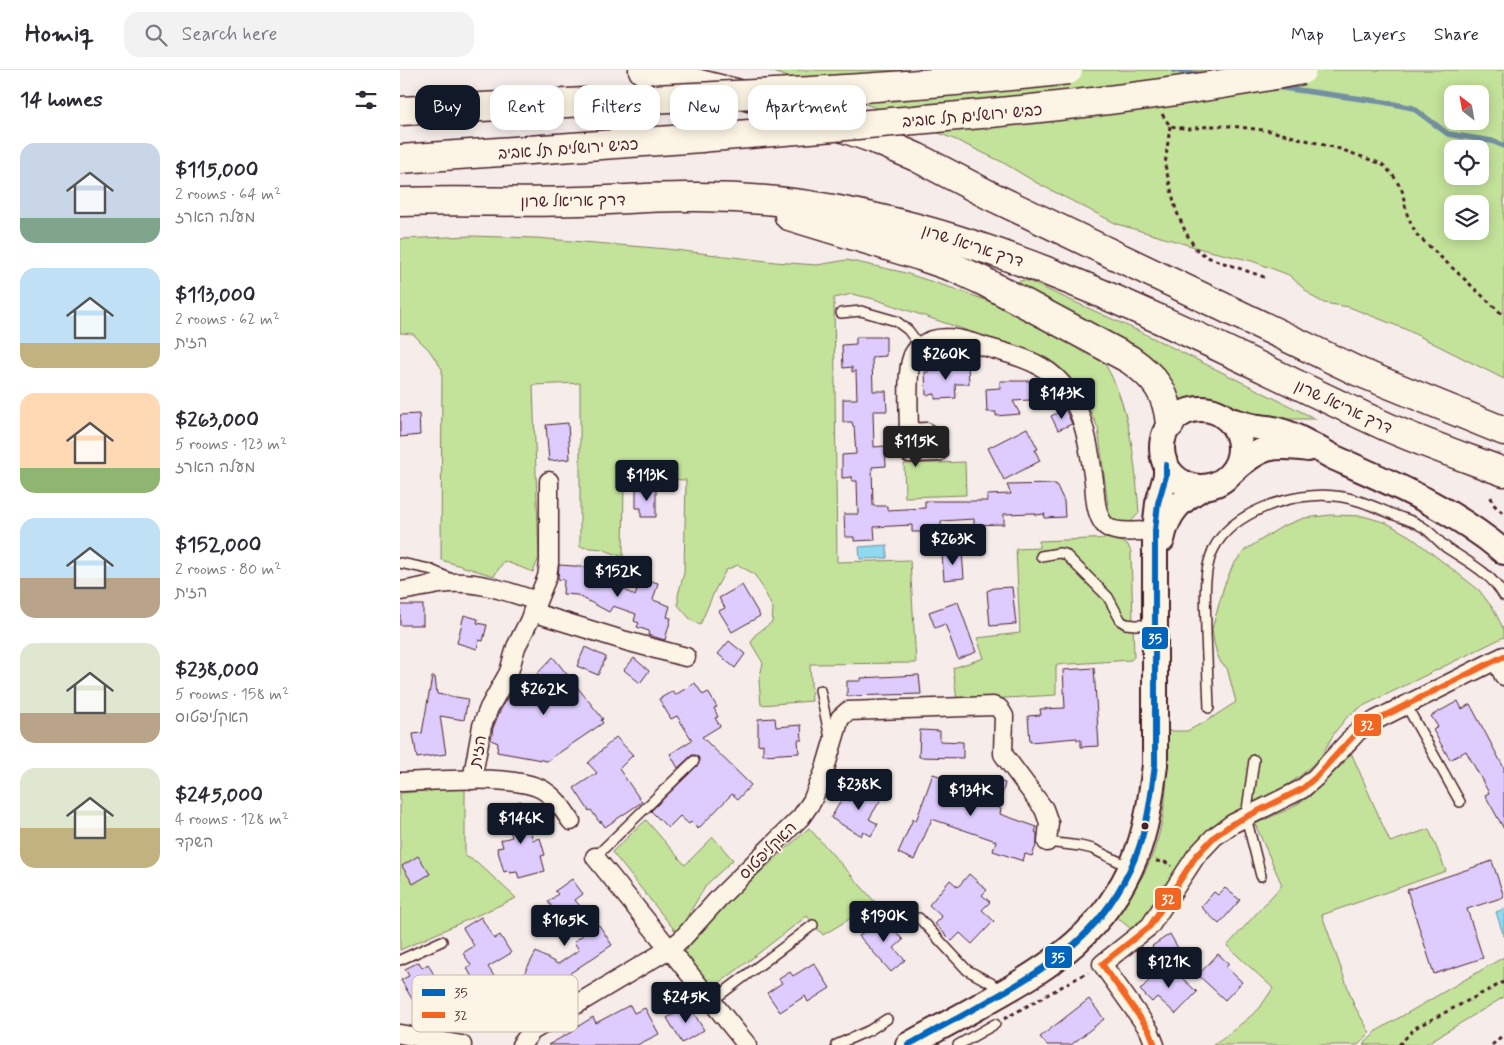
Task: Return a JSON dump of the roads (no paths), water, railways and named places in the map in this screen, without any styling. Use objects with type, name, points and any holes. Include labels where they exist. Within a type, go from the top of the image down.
[{"type":"highway","points":[[643,70],[781,106],[874,139],[916,157],[991,196],[1359,372],[1504,430]]},
{"type":"highway","points":[[400,111],[895,87],[1068,70]]},
{"type":"highway","name":"כביש ירושלים תל אביב","points":[[400,159],[701,138],[1050,108],[1166,94],[1302,70]]},
{"type":"highway","points":[[733,198],[834,231],[920,256],[955,268],[983,281],[1129,359],[1144,369],[1162,391],[1170,424]]},
{"type":"highway","name":"דרך אריאל שרון","points":[[400,202],[733,198],[787,203],[856,214],[949,236],[1022,260],[1076,281],[1388,427],[1504,472]]},
{"type":"highway","points":[[1359,372],[1504,418]]},
{"type":"main road","points":[[908,1045],[1050,965],[1093,927],[1110,905],[1124,882],[1144,830],[1151,798],[1155,765],[1155,530],[1158,503],[1166,476],[1162,444],[1164,434],[1170,424],[1185,412],[1198,409],[1209,409],[1220,413],[1229,420],[1238,434],[1241,450],[1233,471]]},
{"type":"main road","points":[[1229,420],[1280,430],[1333,457],[1395,484],[1468,524],[1500,549]]},
{"type":"main road","points":[[1154,571],[1167,521],[1174,510],[1184,499],[1225,479],[1246,459],[1259,450],[1284,446],[1308,449],[1333,457]]},
{"type":"main road","points":[[1166,466],[1176,479],[1194,487],[1204,488]]},
{"type":"street","points":[[909,433],[910,365],[920,346],[926,342],[940,338],[956,339],[1028,360],[1047,370],[1069,392],[1080,413],[1088,438],[1098,511],[1103,523],[1107,528],[1120,531],[1155,530]]},
{"type":"street","name":"הזית","points":[[472,780],[482,726],[488,708],[509,672],[516,647],[547,577],[549,563],[548,481]]},
{"type":"street","points":[[400,591],[449,583],[505,591],[535,606],[626,641],[686,656]]},
{"type":"street","points":[[1155,1045],[1148,1030],[1102,964],[1150,926],[1204,847],[1232,824],[1302,788],[1316,777],[1358,731],[1500,658],[1504,676]]},
{"type":"street","name":"האקליפטוס","points":[[578,1003],[681,940],[719,898],[800,817],[815,794],[840,718],[848,711],[993,706],[999,708],[1004,716],[1003,754],[1044,809],[1049,823],[1047,842]]},
{"type":"street","points":[[400,782],[507,780],[545,790],[563,808],[571,821]]},
{"type":"street","points":[[595,857],[747,1045]]},
{"type":"street","name":"האקליפטוס","points":[[521,1045],[531,1032]]},
{"type":"street","points":[[400,1034],[462,1045]]},
{"type":"lane","points":[[840,313],[861,311],[896,321],[908,330],[920,346]]},
{"type":"lane","points":[[1209,708],[1206,603],[1207,578],[1211,557],[1218,542],[1230,528],[1259,509],[1275,503],[1299,498],[1334,496],[1361,502],[1420,525],[1441,544],[1484,572],[1498,585],[1504,596]]},
{"type":"lane","points":[[1041,556],[1059,552],[1065,554],[1108,597],[1121,621],[1135,626],[1155,625]]},
{"type":"lane","points":[[400,563],[429,569],[462,584]]},
{"type":"lane","points":[[820,690],[832,747]]},
{"type":"lane","points":[[1406,705],[1460,802]]},
{"type":"lane","points":[[1254,760],[1246,817],[1261,876]]},
{"type":"lane","points":[[595,857],[694,762]]},
{"type":"lane","points":[[1047,842],[1093,849],[1133,862]]},
{"type":"lane","points":[[920,918],[968,970],[991,983],[1002,993]]},
{"type":"lane","points":[[712,1001],[813,925]]},
{"type":"lane","points":[[400,960],[442,941]]},
{"type":"lane","points":[[836,1045],[870,1030],[887,1019]]},
{"type":"lane","points":[[958,1045],[995,1024]]},
{"type":"water","points":[[1038,378],[1063,403],[1053,405],[1034,386],[1034,381]]},
{"type":"water","points":[[946,540],[947,550],[927,552],[926,541]]},
{"type":"water","points":[[887,545],[887,558],[860,559],[859,547]]},
{"type":"water","points":[[1504,909],[1504,937],[1496,912]]},
{"type":"waterway","points":[[1173,70],[1203,75]]},
{"type":"waterway","points":[[1276,87],[1384,102],[1413,108],[1448,134],[1492,141],[1504,146]]}]
